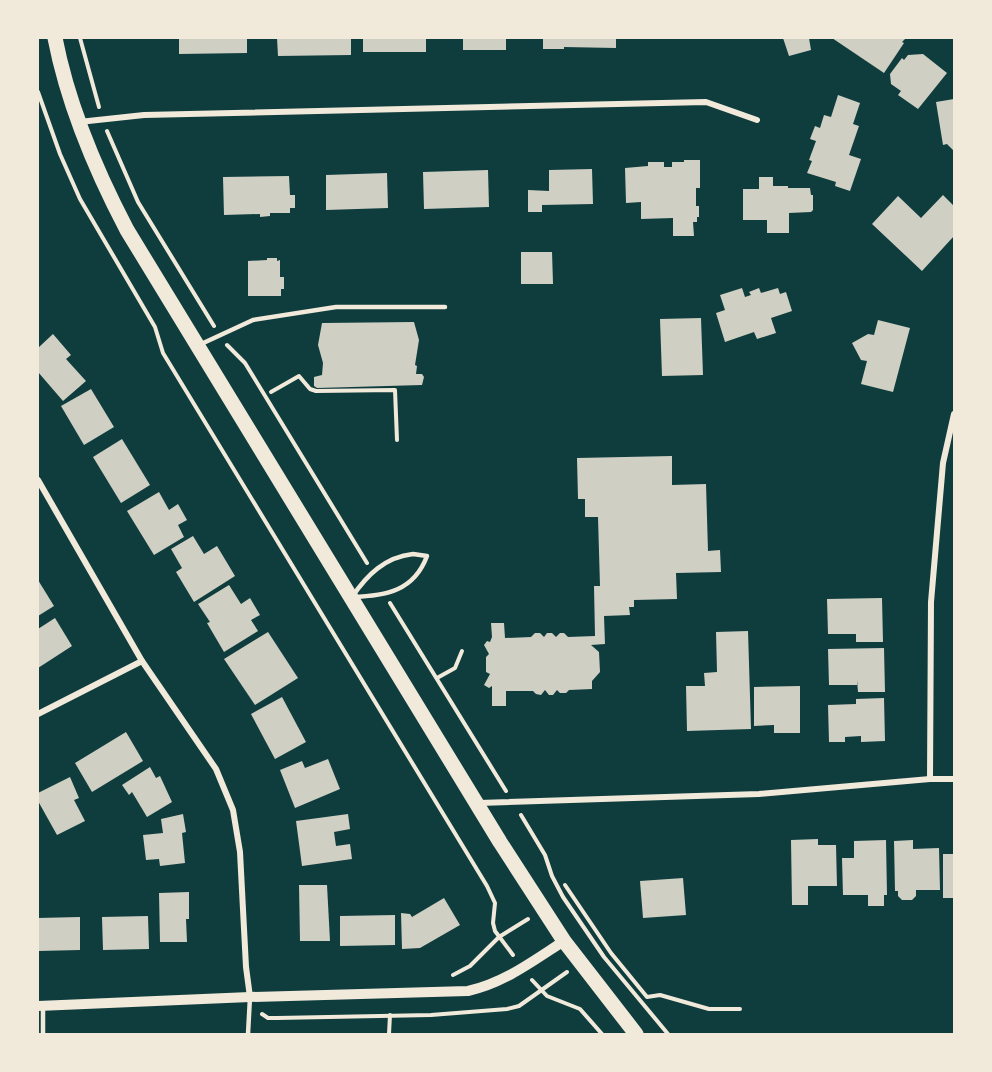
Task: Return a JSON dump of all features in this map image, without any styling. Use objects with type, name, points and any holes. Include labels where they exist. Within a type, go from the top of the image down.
[{"type":"main road","points":[[55,38],[79,122],[94,163],[127,230],[476,803],[564,941],[636,1035]]},
{"type":"street","points":[[79,122],[144,115],[706,102],[757,120]]},
{"type":"street","points":[[930,779],[931,602],[943,463],[954,414]]},
{"type":"street","points":[[38,480],[142,661],[216,769],[233,810],[240,852],[246,967],[250,997]]},
{"type":"street","points":[[38,714],[142,661]]},
{"type":"street","points":[[476,803],[759,794],[930,779],[954,779]]},
{"type":"street","points":[[40,1006],[468,991],[502,980],[564,941]]},
{"type":"lane","points":[[196,346],[253,320],[336,307],[445,307]]},
{"type":"lane","points":[[405,555],[427,556],[415,579],[386,595],[352,597],[372,572],[405,555]]},
{"type":"lane","points":[[248,1035],[250,997]]},
{"type":"lane","points":[[40,1006],[43,1035]]},
{"type":"path","points":[[80,38],[103,119],[138,202],[219,335],[245,363],[372,572]]},
{"type":"path","points":[[38,92],[80,200],[155,327],[163,354],[490,892],[495,903],[495,929],[508,948]]},
{"type":"path","points":[[271,392],[299,376],[310,389],[315,391],[395,390],[397,440]]},
{"type":"path","points":[[386,595],[545,855],[552,876],[563,897],[604,957],[668,1035]]},
{"type":"path","points":[[437,678],[454,668],[462,651]]},
{"type":"path","points":[[565,885],[611,953],[647,997],[660,995],[709,1009],[740,1009]]},
{"type":"path","points":[[532,981],[549,997],[580,1010],[602,1035]]},
{"type":"path","points":[[389,1035],[390,1015]]},
{"type":"building","points":[[179,38],[247,38],[247,53],[179,54]]},
{"type":"building","points":[[277,38],[351,38],[351,55],[278,56]]},
{"type":"building","points":[[363,38],[426,38],[426,52],[363,52]]},
{"type":"building","points":[[463,38],[506,38],[506,50],[463,50]]},
{"type":"building","points":[[543,38],[616,38],[616,48],[543,49]]},
{"type":"building","points":[[783,38],[809,38],[811,50],[789,56]]},
{"type":"building","points":[[832,38],[906,38],[884,73]]},
{"type":"building","points":[[923,54],[947,73],[918,109],[898,95],[901,91],[891,84],[890,74],[902,58],[904,60],[908,55]]},
{"type":"building","points":[[838,95],[860,103],[853,124],[859,126],[849,155],[861,159],[850,191],[835,186],[836,182],[807,173],[816,141],[810,139],[815,126],[820,128],[824,115],[831,117]]},
{"type":"building","points":[[954,99],[954,151],[947,144],[943,145],[936,102]]},
{"type":"building","points":[[684,160],[700,160],[700,188],[696,188],[696,206],[699,206],[699,217],[697,217],[697,222],[693,222],[694,236],[673,236],[673,218],[641,219],[641,202],[626,203],[625,168],[648,166],[648,162],[664,162],[664,167],[672,167],[672,162],[684,162]]},
{"type":"building","points":[[592,169],[593,204],[542,205],[542,212],[528,212],[528,190],[549,191],[549,170]]},
{"type":"building","points":[[488,170],[489,207],[424,209],[423,172]]},
{"type":"building","points":[[387,173],[388,208],[326,210],[326,175]]},
{"type":"building","points":[[289,176],[290,195],[295,195],[295,208],[290,208],[290,213],[270,213],[270,216],[260,217],[260,214],[224,215],[223,177]]},
{"type":"building","points":[[759,177],[773,177],[773,186],[810,188],[811,195],[813,195],[813,210],[789,213],[789,233],[767,233],[767,220],[743,220],[743,189],[759,189]]},
{"type":"building","points":[[943,195],[954,206],[954,236],[922,271],[872,224],[898,196],[921,218]]},
{"type":"building","points":[[521,252],[552,252],[553,284],[521,284]]},
{"type":"building","points":[[267,258],[280,260],[280,277],[284,277],[284,289],[281,289],[281,296],[248,296],[248,261],[267,260]]},
{"type":"building","points":[[742,288],[745,297],[751,295],[749,292],[759,288],[761,293],[778,288],[780,294],[786,292],[792,311],[771,318],[776,333],[757,339],[754,332],[725,342],[716,313],[725,310],[720,295]]},
{"type":"building","points":[[701,318],[703,375],[662,376],[660,319]]},
{"type":"building","points":[[878,320],[910,328],[893,392],[861,384],[867,361],[861,360],[852,343],[868,334],[874,335]]},
{"type":"building","points":[[414,322],[419,340],[416,374],[422,374],[424,377],[422,385],[317,388],[314,386],[314,377],[322,375],[323,363],[318,345],[322,323]]},
{"type":"building","points":[[53,334],[71,355],[66,359],[86,381],[63,401],[38,372],[38,348]]},
{"type":"building","points":[[91,389],[114,427],[84,445],[61,406]]},
{"type":"building","points":[[122,439],[150,485],[121,503],[93,457]]},
{"type":"building","points":[[672,456],[672,485],[706,484],[708,551],[720,550],[721,572],[676,573],[677,599],[634,600],[634,607],[629,607],[630,615],[604,616],[605,644],[591,645],[599,652],[600,672],[592,681],[592,689],[569,690],[566,693],[560,693],[557,690],[553,695],[549,695],[545,690],[541,695],[533,691],[506,691],[506,706],[492,706],[492,686],[489,688],[484,685],[490,674],[486,672],[486,657],[489,654],[484,645],[487,641],[490,642],[492,637],[491,623],[504,623],[505,638],[531,637],[535,633],[540,633],[544,637],[547,633],[552,633],[556,637],[560,633],[568,637],[595,636],[594,586],[600,586],[598,517],[585,517],[585,499],[578,499],[577,458]]},
{"type":"building","points":[[159,492],[169,510],[178,504],[187,520],[178,525],[184,537],[154,555],[127,511]]},
{"type":"building","points":[[193,536],[204,554],[217,546],[235,576],[194,602],[176,572],[182,568],[171,549]]},
{"type":"building","points":[[38,580],[54,606],[38,616]]},
{"type":"building","points":[[229,585],[241,604],[250,598],[260,615],[251,620],[258,631],[224,652],[207,623],[210,622],[198,604]]},
{"type":"building","points":[[882,598],[883,642],[856,642],[856,634],[828,634],[827,599]]},
{"type":"building","points":[[55,618],[72,646],[38,668],[38,629]]},
{"type":"building","points":[[748,631],[751,729],[687,731],[686,686],[705,686],[704,673],[717,672],[716,632]]},
{"type":"building","points":[[268,632],[298,678],[255,705],[224,659]]},
{"type":"building","points":[[884,648],[885,692],[858,692],[857,680],[857,685],[829,685],[828,649]]},
{"type":"building","points":[[800,686],[800,733],[774,733],[774,725],[754,726],[754,687]]},
{"type":"building","points":[[282,697],[306,742],[275,759],[251,714]]},
{"type":"building","points":[[884,698],[885,741],[861,742],[861,736],[845,737],[845,742],[829,742],[828,705],[856,704],[856,699]]},
{"type":"building","points":[[126,732],[143,761],[92,792],[75,763]]},
{"type":"building","points":[[328,759],[340,789],[295,808],[280,770],[302,761],[305,768]]},
{"type":"building","points":[[150,767],[156,778],[160,776],[172,802],[147,817],[132,792],[129,795],[122,785]]},
{"type":"building","points":[[70,777],[79,798],[74,800],[85,821],[57,835],[38,801],[38,793]]},
{"type":"building","points":[[183,814],[186,832],[182,833],[185,863],[160,866],[159,859],[146,860],[143,835],[163,833],[161,819]]},
{"type":"building","points":[[348,814],[350,829],[334,832],[336,846],[350,844],[352,859],[302,866],[296,821]]},
{"type":"building","points":[[818,839],[818,845],[836,845],[837,886],[808,886],[808,905],[792,905],[791,840]]},
{"type":"building","points":[[886,840],[887,895],[884,895],[884,906],[868,906],[868,895],[843,895],[842,858],[854,858],[854,841]]},
{"type":"building","points":[[913,840],[913,849],[939,848],[940,890],[916,890],[916,896],[912,900],[902,900],[898,896],[898,891],[895,891],[894,841]]},
{"type":"building","points":[[943,854],[954,854],[954,898],[943,898]]},
{"type":"building","points":[[683,878],[686,915],[643,918],[640,881]]},
{"type":"building","points":[[299,885],[327,885],[330,941],[300,941]]},
{"type":"building","points":[[189,892],[189,919],[186,919],[187,942],[160,942],[159,893]]},
{"type":"building","points":[[444,898],[460,925],[420,948],[402,949],[401,913],[410,914],[412,917]]},
{"type":"building","points":[[395,915],[395,945],[340,946],[340,916]]},
{"type":"building","points":[[148,916],[149,949],[103,950],[102,917]]},
{"type":"building","points":[[80,917],[80,950],[38,951],[38,918]]}]
